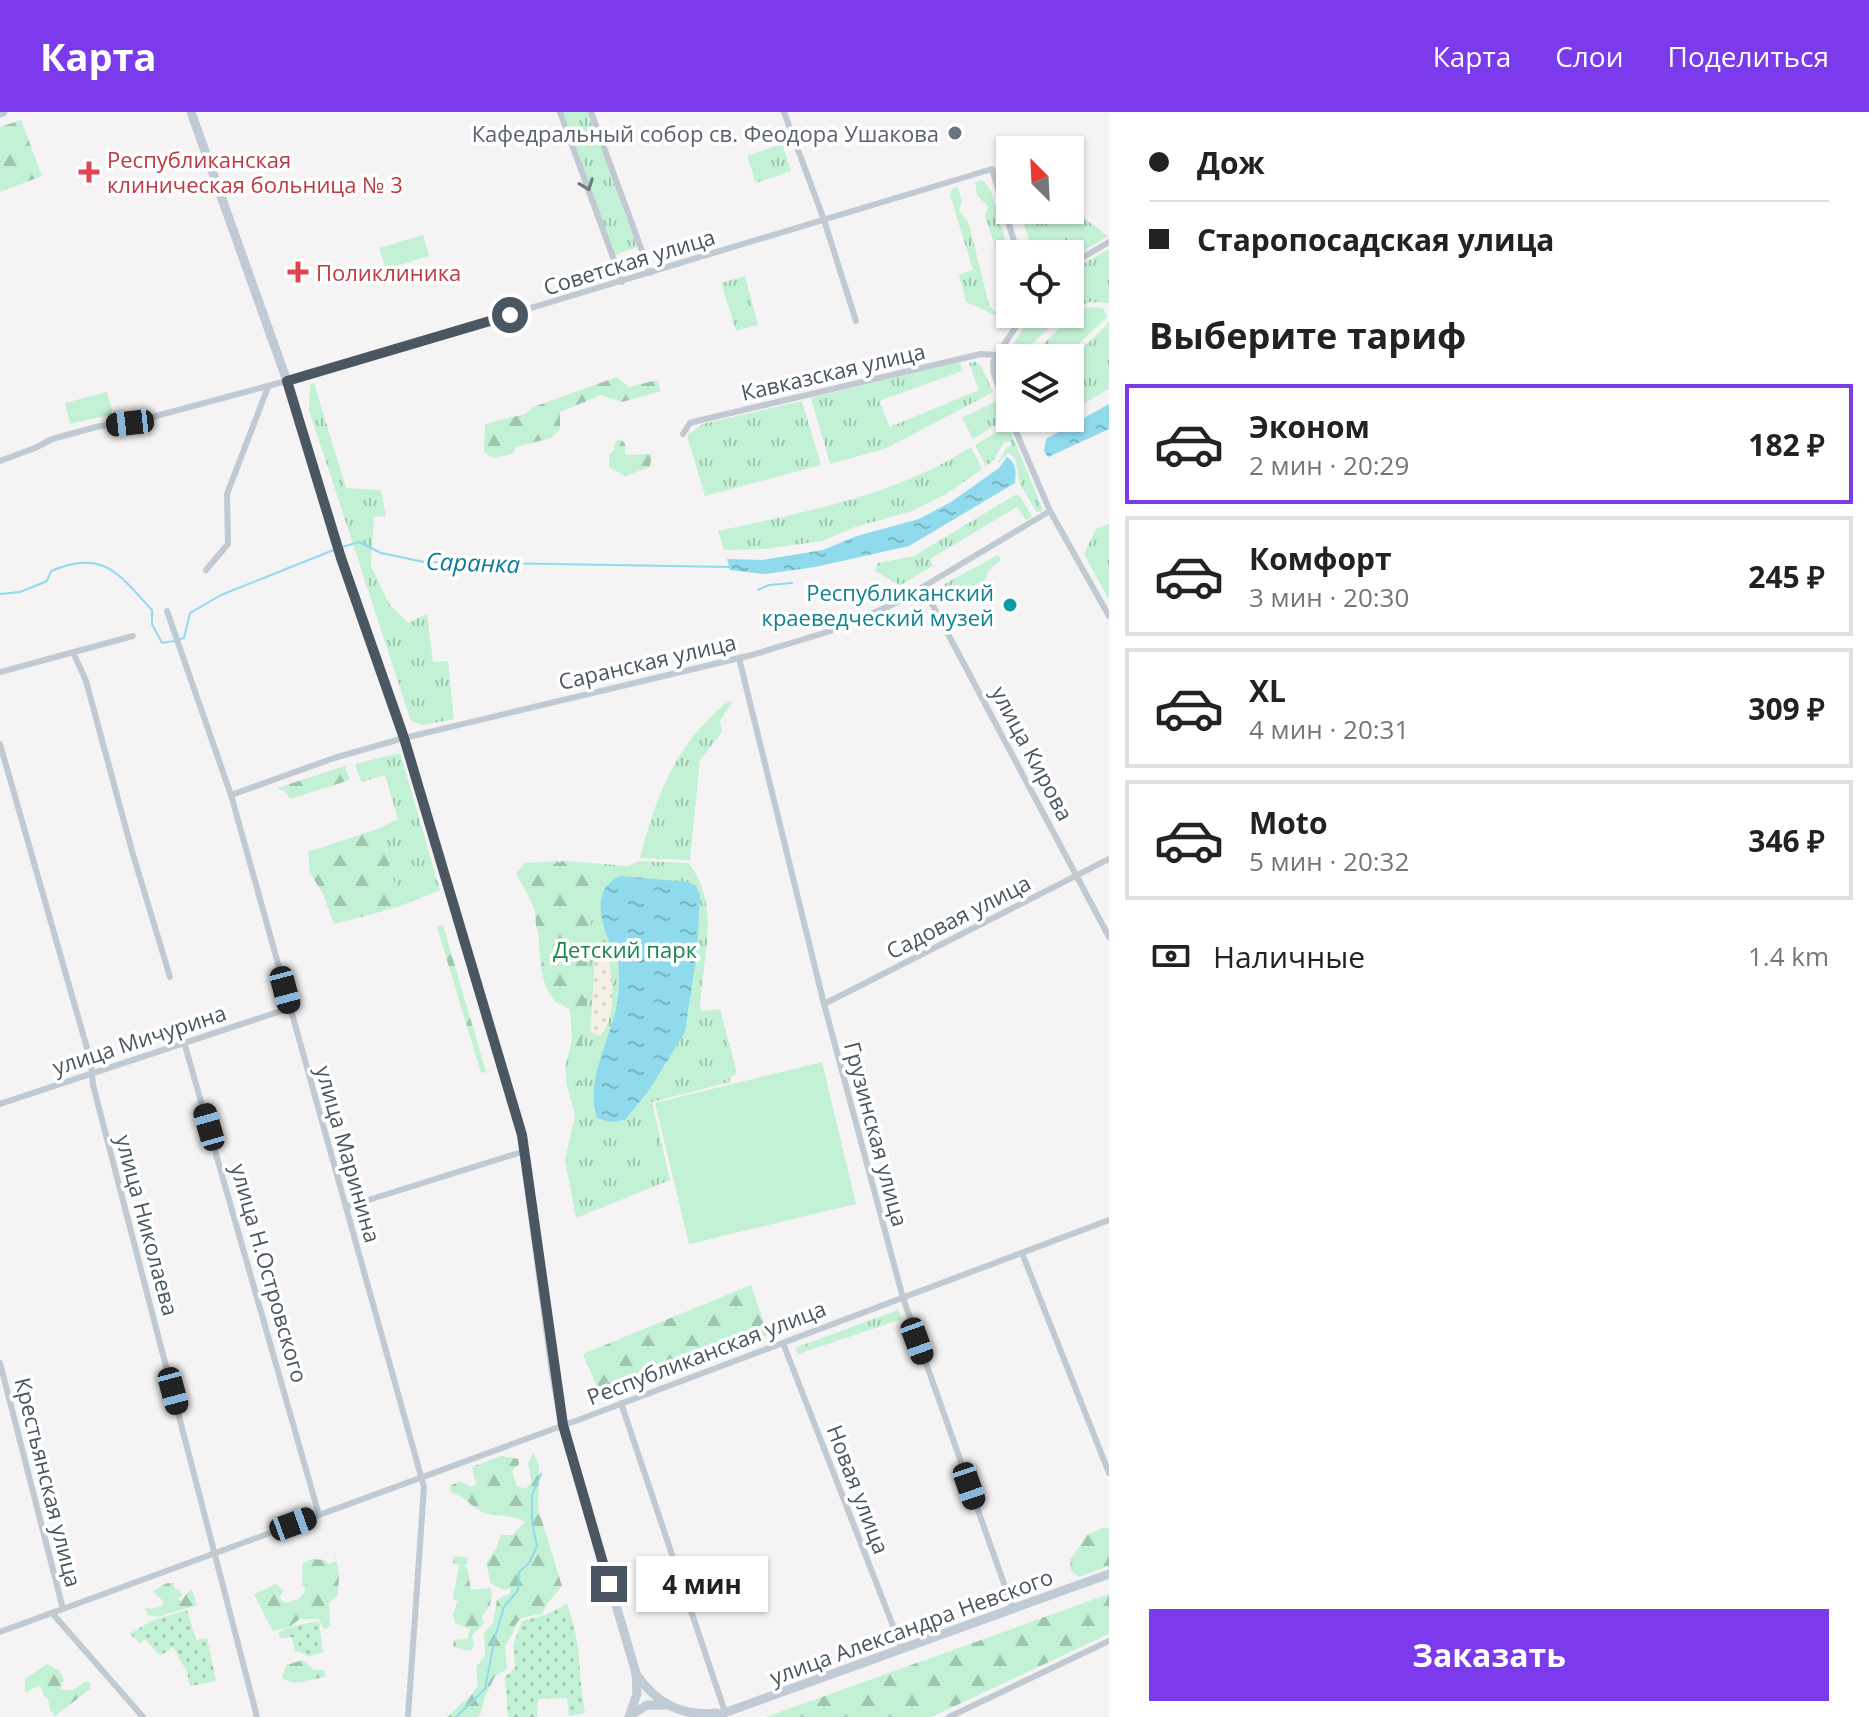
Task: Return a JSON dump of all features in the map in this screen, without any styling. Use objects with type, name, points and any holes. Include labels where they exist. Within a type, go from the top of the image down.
[{"type":"main road","points":[[191,112],[287,381],[341,558],[399,721],[525,1151],[563,1425],[636,1673],[637,1694],[630,1716]]},
{"type":"main road","name":"улица Александра Невского","points":[[725,1712],[1109,1574]]},
{"type":"main road","points":[[636,1673],[647,1689],[674,1711]]},
{"type":"main road","points":[[630,1716],[647,1705],[693,1716],[725,1712]]},
{"type":"main road","points":[[713,1717],[725,1712]]},
{"type":"street","points":[[560,112],[622,282]]},
{"type":"street","points":[[591,112],[650,273]]},
{"type":"street","points":[[784,112],[824,220],[856,321]]},
{"type":"street","name":"Советская улица","points":[[0,461],[52,439],[100,426],[130,423],[268,387],[992,169],[1014,240]]},
{"type":"street","points":[[1084,257],[1109,242]]},
{"type":"street","name":"Кавказская улица","points":[[683,434],[690,423],[701,420],[981,354],[996,355]]},
{"type":"street","points":[[996,357],[993,362],[996,379]]},
{"type":"street","points":[[206,570],[228,544],[227,494],[268,387]]},
{"type":"street","points":[[1016,432],[1050,511],[1109,616]]},
{"type":"street","name":"Саранская улица","points":[[231,795],[334,758],[404,738],[739,658],[837,629],[867,618],[923,587],[1050,511]]},
{"type":"street","name":"улица Кирова","points":[[923,587],[1109,937]]},
{"type":"street","name":"улица Маринина","points":[[167,611],[231,795],[425,1494],[408,1717]]},
{"type":"street","points":[[0,672],[133,636]]},
{"type":"street","points":[[73,652],[86,681],[170,977]]},
{"type":"street","name":"Грузинская улица","points":[[739,658],[824,1004],[903,1298],[1013,1609]]},
{"type":"street","name":"улица Николаева","points":[[0,744],[84,1039],[93,1085],[257,1717]]},
{"type":"street","name":"Садовая улица","points":[[824,1004],[1109,859]]},
{"type":"street","name":"улица Мичурина","points":[[0,1104],[290,1008]]},
{"type":"street","name":"улица Н.Островского","points":[[184,1042],[319,1515]]},
{"type":"street","points":[[346,1207],[525,1151]]},
{"type":"street","name":"Республиканская улица","points":[[0,1632],[1109,1220]]},
{"type":"street","points":[[1022,1253],[1109,1473]]},
{"type":"street","name":"Новая улица","points":[[783,1343],[902,1649]]},
{"type":"street","name":"Крестьянская улица","points":[[0,1363],[63,1609]]},
{"type":"street","points":[[621,1403],[725,1712]]},
{"type":"street","name":"Крестьянская улица","points":[[52,1613],[143,1717]]},
{"type":"street","points":[[949,1717],[1109,1641]]},
{"type":"green space","points":[[563,112],[588,112],[637,247],[615,255]]},
{"type":"green space","points":[[21,120],[42,176],[0,192],[0,127]]},
{"type":"green space","points":[[782,144],[791,171],[756,183],[747,156]]},
{"type":"green space","points":[[983,180],[991,191],[996,224],[1001,224],[1005,240],[996,240],[996,248],[985,217],[988,206],[977,195],[975,182]]},
{"type":"green space","points":[[958,187],[962,201],[959,210],[969,224],[989,305],[996,316],[966,302],[959,275],[973,270],[950,195],[952,189]]},
{"type":"green space","points":[[1084,218],[1108,236],[1084,251],[1084,240],[1029,240],[1024,224],[1084,224]]},
{"type":"green space","points":[[423,235],[429,256],[386,269],[379,248]]},
{"type":"green space","points":[[1109,249],[1109,303],[1084,304],[1084,263]]},
{"type":"green space","points":[[745,276],[758,325],[736,331],[721,283]]},
{"type":"green space","points":[[1103,308],[1107,317],[1079,344],[1043,344],[1060,328],[1084,328],[1084,309]]},
{"type":"green space","points":[[1109,323],[1109,389],[1084,403],[1084,347]]},
{"type":"green space","points":[[1023,328],[1049,328],[1032,344],[1013,344]]},
{"type":"green space","points":[[960,362],[962,371],[879,401],[890,427],[979,390],[969,363],[976,362],[981,366],[993,392],[887,448],[830,464],[811,398]]},
{"type":"green space","points":[[617,377],[629,387],[657,380],[661,391],[622,402],[601,395],[560,412],[560,429],[551,438],[516,447],[512,454],[493,458],[484,452],[485,424],[525,414],[533,407]]},
{"type":"green space","points":[[314,383],[346,488],[381,490],[386,516],[374,517],[371,566],[389,604],[408,623],[427,614],[433,662],[448,661],[454,719],[423,725],[411,721],[309,410],[310,384]]},
{"type":"green space","points":[[107,392],[113,414],[70,424],[65,403]]},
{"type":"green space","points":[[802,401],[821,465],[705,496],[687,435],[703,424]]},
{"type":"green space","points":[[996,401],[996,425],[973,439],[962,418]]},
{"type":"green space","points":[[996,432],[1011,432],[1043,510],[1036,511],[1020,484],[1015,458],[1008,453],[998,463],[1007,447],[1012,445],[1010,441],[1004,442],[993,461],[986,466],[975,445]]},
{"type":"green space","points":[[621,439],[625,444],[625,455],[652,454],[650,467],[625,476],[610,468],[609,455],[614,450],[615,442]]},
{"type":"green space","points":[[971,447],[982,469],[946,494],[912,511],[855,527],[822,541],[764,549],[724,550],[718,531],[816,509],[880,490],[942,464]]},
{"type":"green space","points":[[1015,495],[1020,496],[1032,516],[1029,519],[1026,520],[1017,507],[930,559],[933,566],[900,585],[875,571],[878,563],[914,556]]},
{"type":"green space","points":[[1109,524],[1109,600],[1084,554],[1096,529]]},
{"type":"green space","points":[[998,555],[1001,560],[989,570],[985,580],[944,603],[937,602],[935,595],[946,583]]},
{"type":"green space","points":[[733,701],[720,721],[722,732],[700,760],[690,860],[640,858],[657,802],[673,766],[695,734],[720,708]]},
{"type":"green space","points":[[400,753],[440,890],[395,908],[397,894],[380,828],[398,819],[385,775],[361,782],[355,764]]},
{"type":"green space","points":[[345,766],[350,780],[290,799],[286,792],[277,788]]},
{"type":"green space","points":[[380,828],[397,894],[395,908],[334,924],[323,894],[310,873],[308,852]]},
{"type":"green space","name":"Детский парк","points":[[564,861],[628,866],[639,861],[689,863],[699,880],[708,916],[700,1008],[703,1011],[720,1009],[737,1073],[730,1078],[730,1082],[652,1102],[670,1180],[576,1218],[565,1160],[575,1115],[565,1068],[572,1040],[570,1009],[557,1002],[544,980],[534,908],[516,874],[525,863]]},
{"type":"green space","points":[[569,861],[594,882],[577,1110],[568,1079],[573,1037],[572,1007],[555,1002],[545,984],[541,934],[520,875],[523,869]]},
{"type":"green space","points":[[443,925],[486,1072],[481,1073],[437,927]]},
{"type":"green space","points":[[822,1062],[856,1204],[689,1244],[655,1103]]},
{"type":"green space","points":[[654,1133],[665,1170],[645,1177],[634,1140]]},
{"type":"green space","points":[[751,1285],[768,1335],[602,1398],[583,1354]]},
{"type":"green space","points":[[898,1310],[902,1319],[798,1354],[795,1348]]},
{"type":"green space","points":[[533,1453],[539,1465],[538,1508],[562,1586],[542,1614],[517,1623],[505,1645],[507,1669],[495,1676],[481,1713],[477,1717],[447,1717],[478,1685],[476,1668],[485,1655],[484,1633],[493,1623],[497,1600],[510,1593],[511,1588],[504,1590],[491,1584],[486,1563],[501,1535],[512,1535],[525,1522],[480,1511],[451,1493],[450,1486],[460,1481],[472,1487],[476,1484],[472,1467],[501,1456],[518,1459],[519,1464],[512,1471],[517,1486],[526,1489],[532,1482],[528,1464]]},
{"type":"green space","points":[[1109,1528],[1109,1566],[1079,1577],[1071,1571],[1070,1560],[1087,1535]]},
{"type":"green space","points":[[335,1551],[339,1576],[338,1595],[329,1603],[330,1625],[326,1629],[319,1619],[300,1619],[289,1627],[273,1631],[254,1594],[276,1584],[284,1591],[279,1597],[285,1603],[299,1599],[306,1589],[302,1584],[303,1563],[312,1559],[325,1560],[328,1564],[336,1561]]},
{"type":"green space","points":[[454,1556],[468,1558],[467,1565],[463,1565],[467,1567],[471,1590],[489,1588],[492,1592],[490,1605],[482,1616],[484,1623],[472,1635],[474,1644],[471,1651],[453,1647],[454,1640],[468,1639],[470,1629],[455,1623],[453,1614],[458,1601],[453,1599],[459,1565],[453,1563]]},
{"type":"green space","points":[[167,1583],[175,1583],[173,1587],[181,1591],[182,1596],[178,1599],[181,1601],[192,1590],[197,1605],[157,1617],[148,1615],[147,1607],[162,1606],[164,1602],[153,1591]]},
{"type":"green space","points":[[1109,1594],[1109,1634],[931,1717],[766,1717]]},
{"type":"green space","points":[[567,1604],[577,1646],[585,1713],[569,1716],[567,1698],[538,1699],[537,1717],[508,1717],[505,1677],[515,1668],[513,1646],[522,1621],[545,1615]]},
{"type":"green space","points":[[187,1610],[196,1640],[207,1638],[216,1681],[190,1686],[187,1672],[173,1647],[160,1656],[145,1639],[140,1643],[130,1634],[153,1620]]},
{"type":"green space","points":[[319,1621],[323,1652],[308,1657],[295,1652],[292,1637],[280,1638],[279,1632],[292,1626]]},
{"type":"green space","points":[[303,1660],[314,1670],[324,1670],[326,1677],[298,1682],[282,1678],[286,1665]]},
{"type":"green space","points":[[47,1664],[59,1670],[64,1680],[60,1688],[64,1690],[74,1689],[86,1681],[90,1683],[90,1689],[55,1716],[42,1689],[38,1686],[25,1693],[25,1679]]},
{"type":"sand","points":[[596,944],[606,945],[612,992],[610,1015],[601,1036],[590,1032]]},
{"type":"water","points":[[1109,404],[1109,429],[1048,457],[1044,451],[1046,439],[1059,432],[1084,432],[1084,418]]},
{"type":"water","points":[[1007,457],[1015,468],[1015,483],[909,546],[815,567],[765,574],[730,570],[727,559],[762,560],[823,550],[857,536],[919,519],[951,502],[999,468]]},
{"type":"water","points":[[621,876],[688,882],[696,886],[700,895],[697,952],[685,1032],[649,1090],[625,1120],[610,1122],[597,1118],[594,1101],[594,1084],[618,998],[619,971],[617,956],[603,925],[601,900],[607,886]]},
{"type":"waterway","name":"Саранка","points":[[342,547],[359,542],[381,553],[424,562],[731,567]]},
{"type":"waterway","name":"Саранка","points":[[180,639],[184,638],[190,613],[221,595],[336,549]]},
{"type":"waterway","name":"Саранка","points":[[0,594],[20,592],[47,581],[51,571],[69,565],[84,562],[98,564],[120,576],[152,610],[152,624],[162,643],[174,641]]},
{"type":"waterway","points":[[758,590],[769,585],[792,583]]},
{"type":"waterway","points":[[456,1717],[485,1689],[504,1607],[518,1590],[519,1572],[529,1563],[537,1546],[532,1522],[532,1495],[541,1474]]},
{"type":"place","name":"Кафедральный собор св. Феодора Ушакова","points":[[955,133]]},
{"type":"place","name":"Республиканская клиническая больница № 3","points":[[89,172]]},
{"type":"place","name":"Поликлиника","points":[[298,272]]},
{"type":"place","name":"Республиканский краеведческий музей","points":[[1010,605]]},
{"type":"route","points":[[510,315],[287,381],[341,558],[404,738],[522,1135],[563,1425],[609,1584]]}]
